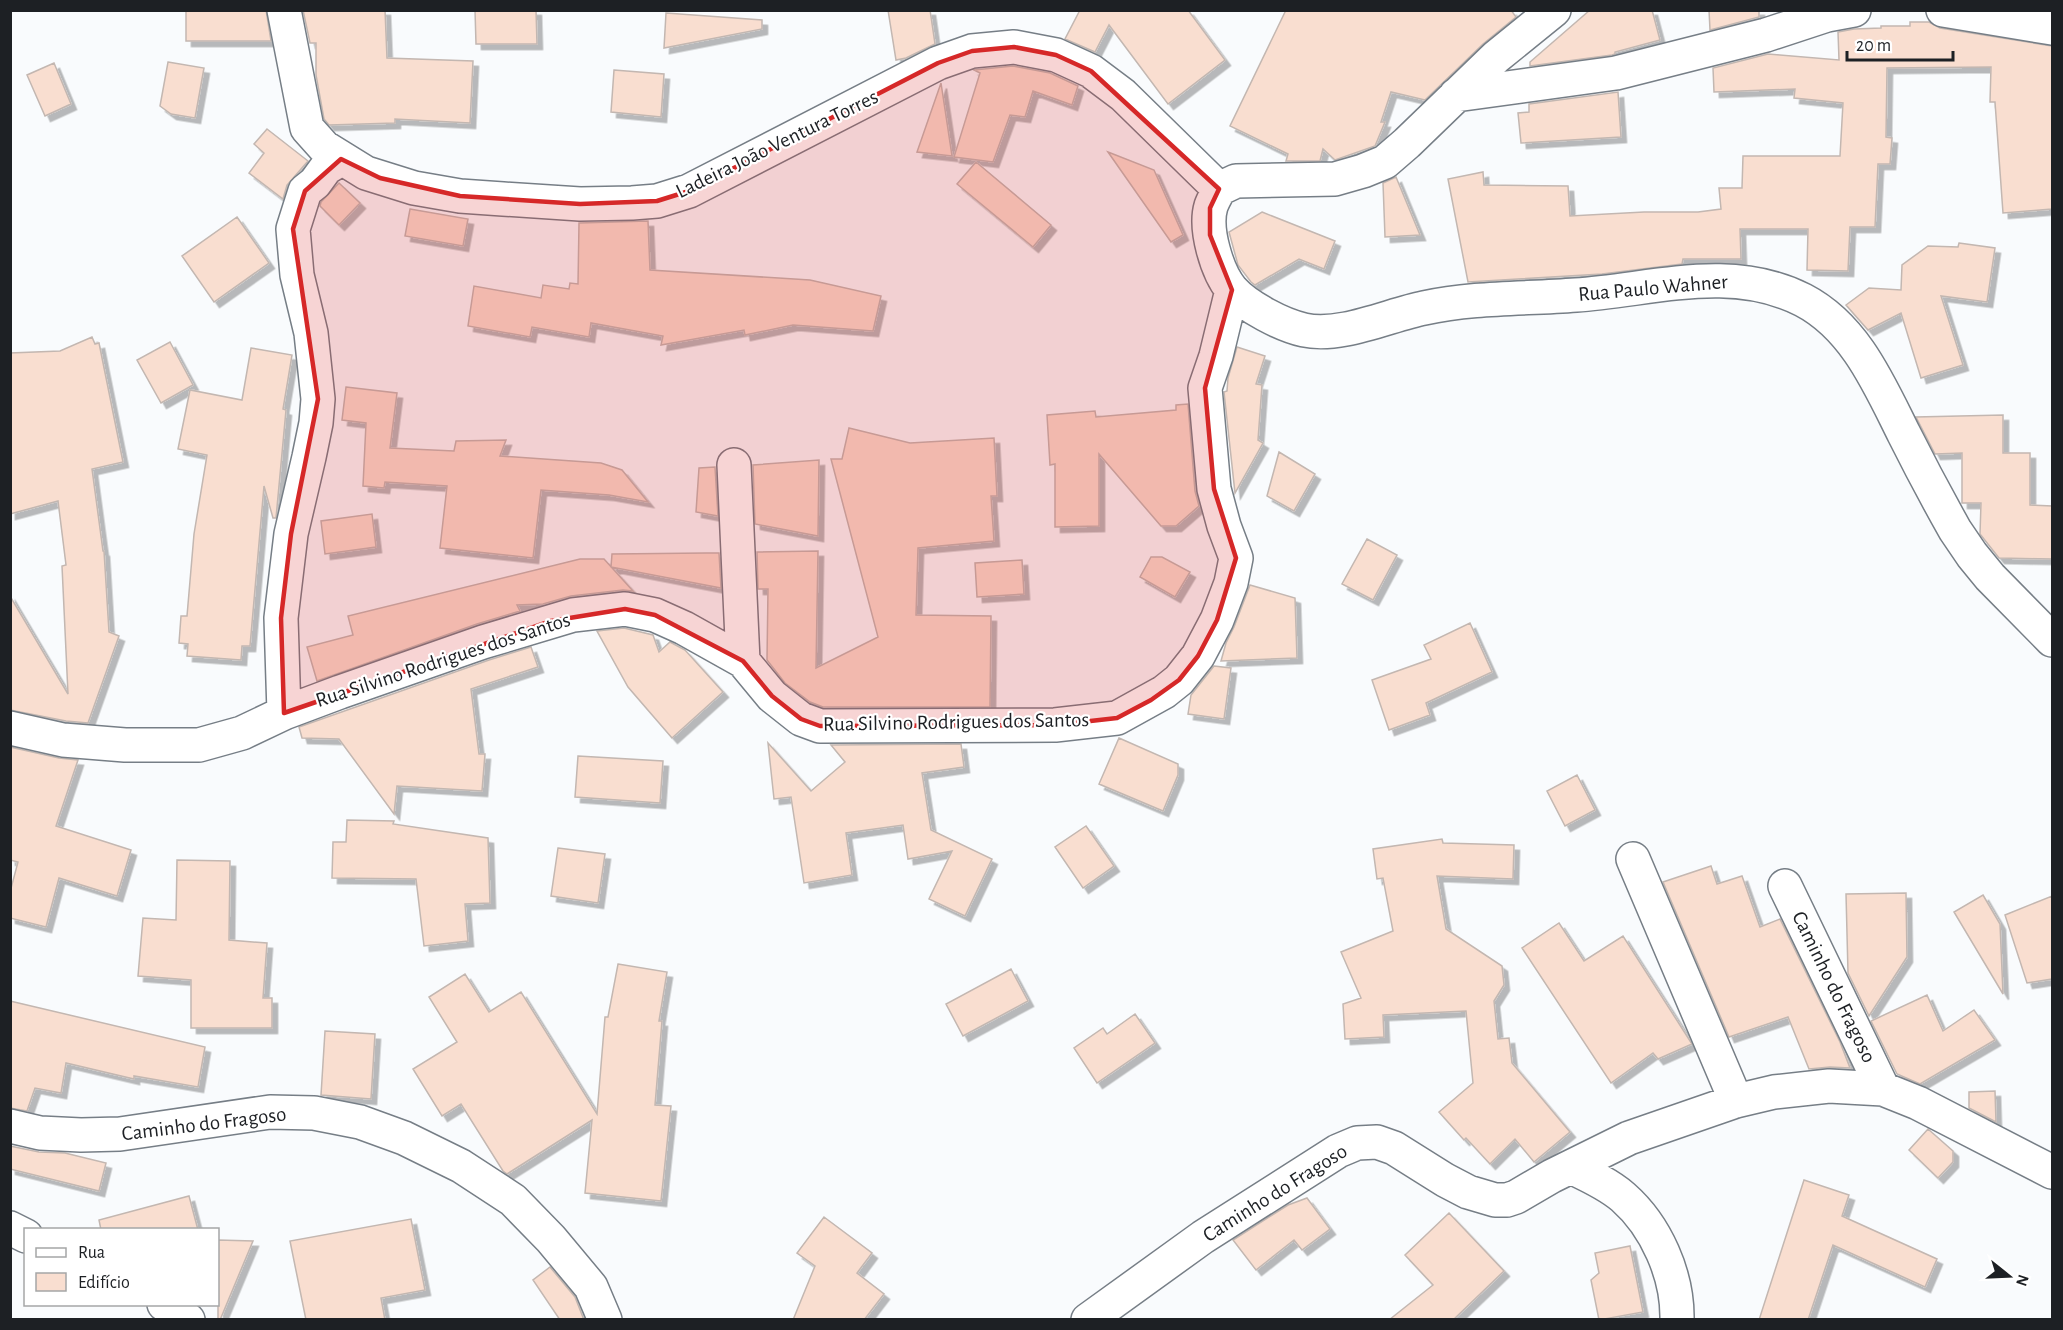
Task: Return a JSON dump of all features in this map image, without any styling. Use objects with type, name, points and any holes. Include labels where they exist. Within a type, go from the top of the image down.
[{"type":"street","name":"Ladeira João Ventura Torres","points":[[284,10],[307,128],[324,147],[341,159],[380,178],[414,188],[460,196],[580,204],[657,201],[689,191],[938,63],[972,51],[1014,47],[1056,55],[1091,71],[1123,95],[1219,189]]},
{"type":"street","points":[[298,87],[298,22],[302,10]]},
{"type":"street","points":[[1219,189],[1236,181],[1335,179],[1385,162],[1496,57],[1554,10]]},
{"type":"street","points":[[1456,95],[1616,73],[1766,35],[1827,15],[1854,10]]},
{"type":"street","points":[[1943,10],[2052,28]]},
{"type":"street","points":[[284,713],[282,608],[291,534],[316,423],[318,399],[311,333],[297,276],[293,230],[304,191],[315,183],[326,168],[341,159]]},
{"type":"street","name":"Rua Paulo Wahner","points":[[1219,189],[1210,208],[1210,235],[1217,263],[1232,290],[1251,305],[1277,320],[1306,330],[1335,330],[1425,308],[1491,298],[1577,295],[1680,282],[1727,280],[1768,286],[1804,300],[1838,325],[1860,352],[1955,530],[1990,577],[2052,640]]},
{"type":"street","name":"Rua Silvino Rodrigues dos Santos","points":[[10,728],[63,740],[125,745],[199,745],[242,733],[284,713],[429,661],[551,621],[573,615],[625,609],[655,615],[684,628],[743,661],[772,696],[801,719],[820,726],[1055,725],[1117,718],[1164,692],[1179,680],[1198,656],[1217,620],[1231,583],[1236,558],[1214,489],[1205,388],[1216,357],[1232,290]]},
{"type":"street","points":[[734,465],[743,661]]},
{"type":"street","points":[[1633,859],[1736,1101]]},
{"type":"street","name":"Caminho do Fragoso","points":[[1785,886],[1883,1089]]},
{"type":"street","name":"Caminho do Fragoso","points":[[1088,1320],[1203,1237],[1338,1151],[1357,1143],[1377,1142],[1394,1148],[1468,1192],[1495,1200],[1507,1200],[1629,1138],[1736,1101],[1774,1092],[1829,1086],[1883,1089],[1918,1103],[2052,1172]]},
{"type":"street","name":"Caminho do Fragoso","points":[[10,1126],[40,1133],[81,1136],[120,1134],[270,1112],[314,1113],[360,1122],[404,1137],[461,1166],[513,1200],[551,1239],[591,1287],[605,1320]]},
{"type":"street","points":[[1571,1167],[1598,1180],[1622,1196],[1639,1214],[1670,1269],[1677,1320]]},
{"type":"street","points":[[10,1228],[24,1235]]},
{"type":"street","points":[[166,1306],[188,1320]]},
{"type":"highlighted area","points":[[1014,47],[1056,55],[1091,71],[1219,189],[1210,208],[1210,235],[1232,290],[1205,388],[1214,489],[1236,558],[1217,620],[1198,656],[1179,680],[1151,700],[1117,718],[1055,725],[820,726],[801,719],[772,696],[743,661],[655,615],[625,609],[551,621],[284,713],[281,618],[291,534],[318,399],[293,229],[305,191],[341,159],[380,178],[460,196],[580,204],[657,201],[689,191],[938,63],[972,51]]},
{"type":"building","points":[[186,10],[266,10],[271,41],[186,41]]},
{"type":"building","points":[[303,10],[385,10],[387,58],[473,61],[470,123],[395,119],[395,123],[329,125],[324,119],[316,75],[316,43],[310,43]]},
{"type":"building","points":[[475,10],[536,10],[537,44],[476,44]]},
{"type":"building","points":[[888,10],[930,10],[935,44],[906,58],[896,60]]},
{"type":"building","points":[[1080,10],[1188,10],[1225,60],[1168,104],[1109,25],[1095,52],[1065,39]]},
{"type":"building","points":[[1286,10],[1511,10],[1516,17],[1483,44],[1425,100],[1391,92],[1381,122],[1385,122],[1375,146],[1335,160],[1323,149],[1320,161],[1286,161],[1288,154],[1230,126]]},
{"type":"building","points":[[1590,10],[1652,10],[1660,40],[1615,52],[1612,55],[1530,66],[1530,62]]},
{"type":"building","points":[[1709,10],[1759,10],[1759,17],[1710,30]]},
{"type":"building","points":[[666,13],[762,20],[762,29],[664,48]]},
{"type":"building","points":[[1910,22],[1929,22],[1940,28],[2052,46],[2052,209],[2003,213],[1995,102],[1990,102],[1991,67],[1887,68],[1886,137],[1892,138],[1890,164],[1878,164],[1875,227],[1850,227],[1848,271],[1807,270],[1808,229],[1740,229],[1741,259],[1683,259],[1682,264],[1602,274],[1468,282],[1448,179],[1483,172],[1484,185],[1568,186],[1570,216],[1698,212],[1721,209],[1719,188],[1742,188],[1743,156],[1840,156],[1843,103],[1794,98],[1795,89],[1714,92],[1713,68],[1768,54],[1839,60],[1838,32],[1881,28],[1881,26],[1910,26]]},
{"type":"building","points":[[168,62],[204,68],[195,118],[171,114],[160,106]]},
{"type":"building","points":[[54,63],[71,104],[45,116],[27,75]]},
{"type":"building","points":[[1013,66],[1050,73],[1078,86],[1072,105],[1033,91],[1025,117],[1010,115],[993,162],[954,157],[980,73],[974,70]]},
{"type":"building","points":[[614,70],[664,74],[661,117],[611,112]]},
{"type":"building","points":[[941,83],[952,156],[917,152]]},
{"type":"building","points":[[1618,92],[1621,137],[1521,143],[1518,113],[1529,112],[1529,104]]},
{"type":"building","points":[[267,129],[308,161],[287,185],[283,199],[249,173],[264,153],[254,144]]},
{"type":"building","points":[[1108,152],[1154,170],[1183,235],[1171,242]]},
{"type":"building","points":[[976,162],[1051,225],[1033,247],[957,184]]},
{"type":"building","points":[[1396,177],[1420,235],[1385,237],[1383,183]]},
{"type":"building","points":[[339,183],[360,203],[339,225],[320,206]]},
{"type":"building","points":[[410,209],[468,219],[463,246],[405,236]]},
{"type":"building","points":[[1262,212],[1335,241],[1324,269],[1299,259],[1255,285],[1251,282],[1238,265],[1229,232]]},
{"type":"building","points":[[237,217],[269,263],[214,302],[182,256]]},
{"type":"building","points":[[648,221],[650,270],[810,280],[881,296],[873,331],[793,325],[745,335],[744,330],[661,345],[663,336],[591,323],[589,337],[532,327],[530,337],[468,326],[474,286],[541,298],[543,285],[569,289],[570,283],[578,284],[579,223]]},
{"type":"building","points":[[1959,243],[1995,248],[1987,302],[1941,296],[1963,365],[1921,378],[1901,313],[1868,330],[1846,305],[1869,288],[1901,290],[1902,265],[1928,246],[1958,247]]},
{"type":"building","points":[[92,337],[95,344],[99,343],[123,462],[92,469],[104,551],[109,632],[119,636],[88,723],[10,710],[10,596],[68,694],[62,566],[66,565],[58,501],[10,514],[10,353],[60,351]]},
{"type":"building","points":[[170,342],[193,385],[161,403],[137,360]]},
{"type":"building","points":[[1237,347],[1265,356],[1256,384],[1262,385],[1258,440],[1263,443],[1235,493],[1224,392],[1227,391],[1228,378]]},
{"type":"building","points":[[251,348],[292,355],[283,409],[286,410],[276,518],[273,518],[264,486],[250,646],[242,646],[241,660],[187,656],[188,644],[179,643],[181,616],[187,616],[194,534],[207,455],[178,449],[190,390],[242,400]]},
{"type":"building","points":[[346,387],[397,393],[390,448],[454,451],[456,441],[506,440],[500,456],[601,463],[622,470],[648,502],[609,495],[541,490],[533,558],[440,548],[447,486],[385,482],[384,488],[363,486],[366,423],[342,420]]},
{"type":"building","points":[[1188,404],[1195,491],[1199,506],[1176,526],[1161,526],[1099,454],[1099,526],[1055,527],[1055,464],[1050,465],[1047,415],[1095,411],[1096,417],[1176,410],[1176,405]]},
{"type":"building","points":[[2003,415],[2003,453],[2030,453],[2030,505],[2052,506],[2052,559],[1999,558],[1980,534],[1981,503],[1962,503],[1962,453],[1935,454],[1916,417]]},
{"type":"building","points":[[849,428],[910,443],[994,438],[997,496],[991,496],[994,541],[918,548],[916,615],[991,616],[990,707],[823,707],[810,702],[785,683],[767,660],[768,589],[758,589],[757,552],[818,551],[816,668],[878,637],[831,459],[842,459]]},
{"type":"building","points":[[1279,452],[1315,474],[1294,511],[1267,496]]},
{"type":"building","points":[[819,460],[818,536],[755,524],[753,465]]},
{"type":"building","points":[[715,467],[718,516],[696,512],[699,468]]},
{"type":"building","points":[[372,514],[376,547],[325,554],[321,521]]},
{"type":"building","points":[[1367,539],[1397,555],[1373,600],[1342,584]]},
{"type":"building","points":[[719,553],[721,588],[611,567],[612,554]]},
{"type":"building","points":[[1151,557],[1162,557],[1190,572],[1175,597],[1140,577]]},
{"type":"building","points":[[580,559],[604,559],[633,591],[623,590],[571,596],[543,604],[517,605],[520,611],[317,681],[307,647],[353,635],[348,616]]},
{"type":"building","points":[[1022,560],[1024,594],[977,597],[975,563]]},
{"type":"building","points":[[1250,585],[1295,598],[1297,658],[1221,661]]},
{"type":"building","points":[[1470,623],[1492,672],[1426,703],[1430,715],[1389,730],[1372,680],[1431,659],[1424,645]]},
{"type":"building","points":[[624,628],[653,635],[659,652],[670,642],[685,650],[723,692],[672,738],[628,687],[597,631]]},
{"type":"building","points":[[531,647],[538,667],[471,689],[479,754],[485,754],[482,791],[397,786],[394,814],[339,739],[302,738],[299,727]]},
{"type":"building","points":[[1214,666],[1231,668],[1224,719],[1188,714],[1191,695]]},
{"type":"building","points":[[1119,738],[1178,764],[1178,775],[1163,811],[1099,784]]},
{"type":"building","points":[[768,743],[811,791],[845,762],[831,745],[961,744],[964,767],[922,773],[931,830],[992,859],[965,916],[929,899],[952,851],[908,859],[903,825],[846,833],[852,875],[804,883],[791,797],[774,799]]},
{"type":"building","points":[[10,747],[78,760],[56,826],[131,850],[117,896],[59,878],[46,927],[10,918],[10,892],[18,862],[10,860]]},
{"type":"building","points":[[578,756],[663,761],[660,803],[575,797]]},
{"type":"building","points":[[1577,775],[1595,810],[1565,826],[1547,791]]},
{"type":"building","points":[[347,820],[394,821],[393,824],[488,838],[490,903],[465,904],[468,941],[424,946],[416,879],[332,878],[333,842],[346,842]]},
{"type":"building","points":[[1086,826],[1114,866],[1083,888],[1055,847]]},
{"type":"building","points":[[1442,839],[1443,843],[1514,845],[1513,879],[1437,876],[1446,929],[1502,966],[1504,985],[1494,1001],[1498,1039],[1509,1038],[1512,1063],[1570,1132],[1534,1162],[1515,1139],[1490,1164],[1439,1112],[1473,1083],[1466,1011],[1383,1015],[1384,1037],[1345,1039],[1343,1004],[1361,998],[1341,952],[1393,931],[1383,878],[1377,879],[1373,849]]},
{"type":"building","points":[[558,848],[605,854],[598,903],[551,896]]},
{"type":"building","points":[[177,860],[230,861],[229,940],[267,943],[263,998],[272,998],[272,1028],[191,1028],[191,980],[138,976],[143,918],[176,920]]},
{"type":"building","points":[[1711,866],[1717,884],[1742,876],[1760,927],[1780,919],[1840,1042],[1850,1068],[1809,1069],[1788,1017],[1729,1037],[1663,882]]},
{"type":"building","points":[[1906,893],[1907,957],[1869,1016],[1848,973],[1846,894]]},
{"type":"building","points":[[1983,895],[2000,924],[2003,994],[1954,912]]},
{"type":"building","points":[[2052,896],[2052,979],[2027,983],[2005,915]]},
{"type":"building","points":[[1559,923],[1584,961],[1623,936],[1692,1044],[1658,1059],[1653,1053],[1611,1083],[1522,948]]},
{"type":"building","points":[[618,964],[667,972],[659,1021],[662,1021],[655,1105],[671,1106],[661,1201],[585,1193],[592,1120],[507,1174],[461,1104],[442,1116],[413,1069],[457,1042],[429,997],[465,974],[489,1012],[521,992],[597,1114],[605,1017],[608,1017]]},
{"type":"building","points":[[1011,969],[1028,1001],[963,1036],[946,1004]]},
{"type":"building","points":[[1927,995],[1943,1031],[1974,1010],[1995,1040],[1920,1084],[1897,1074],[1871,1021]]},
{"type":"building","points":[[10,1001],[205,1047],[198,1087],[134,1076],[134,1079],[66,1063],[61,1093],[35,1088],[27,1111],[10,1108]]},
{"type":"building","points":[[1135,1014],[1155,1043],[1097,1083],[1074,1048],[1103,1028],[1107,1034]]},
{"type":"building","points":[[325,1031],[375,1034],[371,1099],[321,1095]]},
{"type":"building","points":[[1995,1091],[1996,1122],[1969,1108],[1969,1092]]},
{"type":"building","points":[[1928,1129],[1953,1151],[1953,1162],[1938,1178],[1909,1150]]},
{"type":"building","points":[[10,1146],[39,1152],[65,1153],[106,1163],[99,1191],[10,1169]]},
{"type":"building","points":[[1804,1180],[1849,1195],[1842,1216],[1937,1259],[1925,1287],[1833,1245],[1808,1320],[1759,1320]]},
{"type":"building","points":[[189,1196],[197,1228],[101,1228],[99,1220]]},
{"type":"building","points":[[1307,1198],[1330,1229],[1302,1250],[1294,1240],[1256,1270],[1233,1240],[1288,1205]]},
{"type":"building","points":[[1449,1213],[1504,1271],[1453,1320],[1389,1320],[1433,1285],[1405,1255]]},
{"type":"building","points":[[824,1217],[872,1253],[857,1273],[884,1294],[864,1320],[793,1320],[815,1266],[797,1253]]},
{"type":"building","points":[[411,1219],[425,1290],[381,1298],[385,1320],[306,1320],[290,1241]]},
{"type":"building","points":[[219,1240],[253,1241],[220,1320],[218,1320]]},
{"type":"building","points":[[1630,1246],[1643,1312],[1599,1320],[1591,1280],[1599,1273],[1595,1253]]},
{"type":"building","points":[[550,1267],[575,1297],[584,1320],[560,1320],[533,1280]]}]
